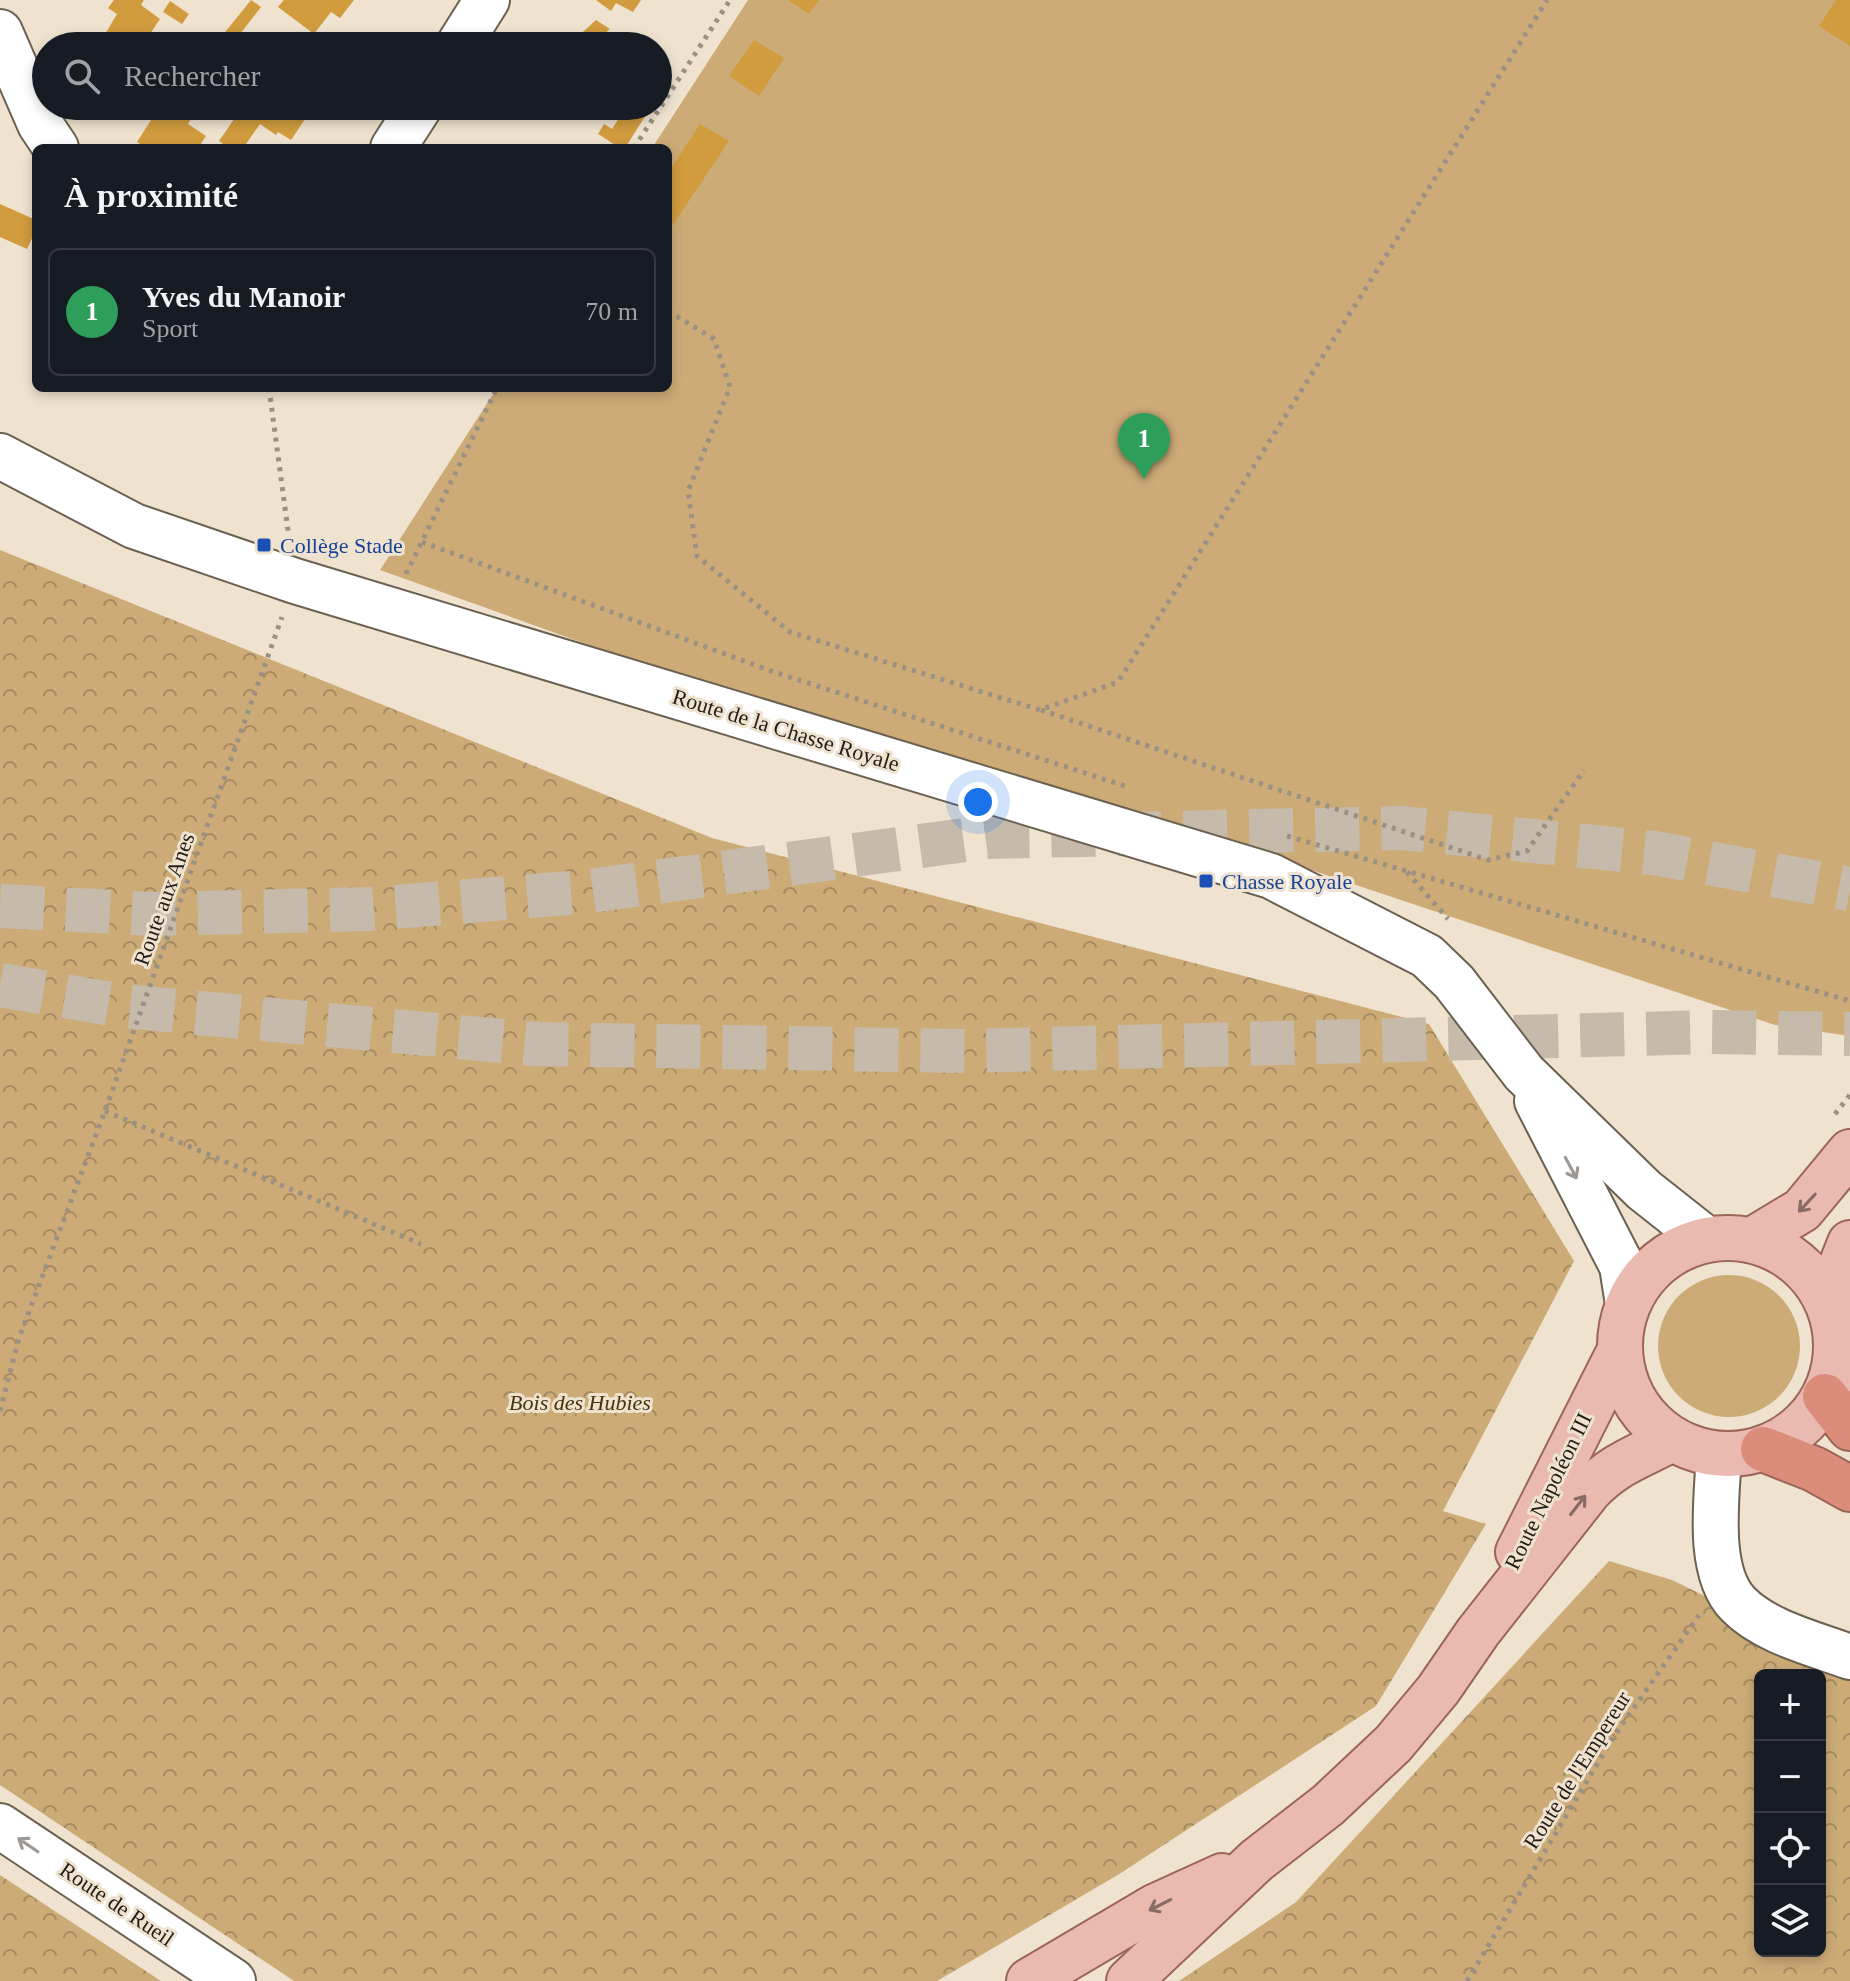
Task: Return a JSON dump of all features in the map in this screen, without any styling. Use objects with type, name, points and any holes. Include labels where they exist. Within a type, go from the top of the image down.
[{"type":"highway","points":[[1763,1449],[1814,1469],[1850,1489]]},
{"type":"main road","points":[[1752,1240],[1802,1210],[1841,1135]]},
{"type":"main road","name":"Route Napoléon III","points":[[1838,1326],[1814,1279],[1797,1261],[1776,1248],[1752,1240],[1729,1237],[1706,1239],[1682,1248],[1660,1262],[1642,1281],[1628,1304],[1620,1350],[1627,1386],[1645,1416],[1672,1439],[1695,1450],[1719,1454],[1742,1454],[1763,1449],[1788,1437],[1809,1419],[1837,1412],[1835,1368],[1838,1326],[1850,1243]]},
{"type":"main road","name":"Route Napoléon III","points":[[1478,1632],[1620,1350]]},
{"type":"main road","name":"Route Napoléon III","points":[[1129,1981],[1257,1860],[1328,1805],[1393,1744],[1604,1475],[1621,1463],[1672,1439]]},
{"type":"main road","name":"Route Napoléon III","points":[[1029,1981],[1156,1906],[1257,1860]]},
{"type":"street","points":[[467,32],[487,0]]},
{"type":"street","points":[[0,32],[32,106]]},
{"type":"street","points":[[38,120],[53,144]]},
{"type":"street","points":[[396,144],[411,120]]},
{"type":"street","name":"Route de la Chasse Royale","points":[[0,456],[134,526],[295,581],[1271,876],[1427,956],[1454,982],[1524,1073],[1644,1190],[1706,1239]]},
{"type":"street","name":"Route de la Chasse Royale","points":[[1524,1073],[1571,1171],[1622,1266],[1628,1304]]},
{"type":"street","points":[[1719,1454],[1715,1528],[1723,1581],[1738,1604],[1768,1625],[1850,1657]]},
{"type":"street","name":"Route de Rueil","points":[[0,1826],[233,1981]]},
{"type":"path","points":[[672,89],[730,0]]},
{"type":"path","points":[[1040,710],[1118,682],[1547,0]]},
{"type":"path","points":[[637,144],[652,120]]},
{"type":"path","points":[[672,313],[714,339],[730,387],[688,491],[697,556],[790,632],[1040,710],[1488,860],[1527,851],[1584,770]]},
{"type":"path","name":"Route aux Anes","points":[[0,1411],[19,1338],[105,1111],[295,581],[270,392]]},
{"type":"path","points":[[389,610],[495,392]]},
{"type":"path","points":[[422,542],[771,671],[1132,788]]},
{"type":"path","points":[[1284,835],[1850,1001]]},
{"type":"path","points":[[1407,871],[1458,931]]},
{"type":"path","points":[[1841,1135],[1850,1095]]},
{"type":"path","points":[[105,1111],[421,1244]]},
{"type":"path","name":"Route de l'Empereur","points":[[1467,1981],[1614,1736],[1723,1581]]},
{"type":"green space","points":[[748,0],[1850,0],[1850,1036],[1775,1025],[1221,840],[737,698],[380,570],[494,392],[672,392],[672,144],[655,144]]},
{"type":"green space","name":"Bois des Hubies","points":[[0,550],[712,838],[1429,1024],[1574,1261],[1443,1511],[1486,1524],[1376,1706],[1121,1873],[937,1981],[294,1981],[0,1785]]},
{"type":"green space","points":[[1729,1275],[1756,1280],[1779,1296],[1795,1319],[1800,1346],[1795,1373],[1779,1396],[1756,1412],[1729,1417],[1702,1412],[1679,1396],[1663,1373],[1658,1346],[1663,1319],[1679,1296],[1702,1280]]},
{"type":"green space","points":[[1609,1561],[1672,1580],[1850,1667],[1850,1981],[1179,1981],[1296,1902]]},
{"type":"green space","points":[[0,1875],[161,1981],[0,1981]]},
{"type":"building","points":[[114,0],[144,0],[141,5],[160,19],[151,32],[106,32],[117,14],[108,8]]},
{"type":"building","points":[[251,0],[261,7],[242,32],[225,32]]},
{"type":"building","points":[[284,0],[354,0],[340,18],[331,12],[316,32],[278,7]]},
{"type":"building","points":[[596,0],[641,0],[633,12],[616,3],[611,11]]},
{"type":"building","points":[[788,0],[819,0],[809,14]]},
{"type":"building","points":[[1836,0],[1850,0],[1850,46],[1819,26]]},
{"type":"building","points":[[170,1],[189,14],[182,24],[163,12]]},
{"type":"building","points":[[596,20],[610,29],[606,32],[583,32]]},
{"type":"building","points":[[754,40],[784,58],[759,96],[729,76]]},
{"type":"building","points":[[151,120],[190,120],[188,124],[206,136],[201,144],[137,142]]},
{"type":"building","points":[[233,120],[304,120],[291,140],[278,132],[276,135],[260,124],[246,144],[223,144],[219,141]]},
{"type":"building","points":[[618,120],[643,120],[628,144],[614,144],[598,134],[604,124],[612,129]]},
{"type":"building","points":[[700,124],[729,141],[672,226],[672,167]]},
{"type":"building","points":[[0,204],[32,218],[32,238],[27,249],[0,237]]},
{"type":"tunnel","points":[[0,906],[154,914],[369,909],[582,892],[987,837],[1402,828],[1654,853],[1850,889]]},
{"type":"tunnel","points":[[0,985],[123,1006],[535,1044],[966,1051],[1712,1032],[1850,1034]]},
{"type":"place","name":"Yves du Manoir","points":[[1144,479]]},
{"type":"place","name":"Collège Stade","points":[[264,545]]},
{"type":"place","name":"Chasse Royale","points":[[1206,881]]}]
